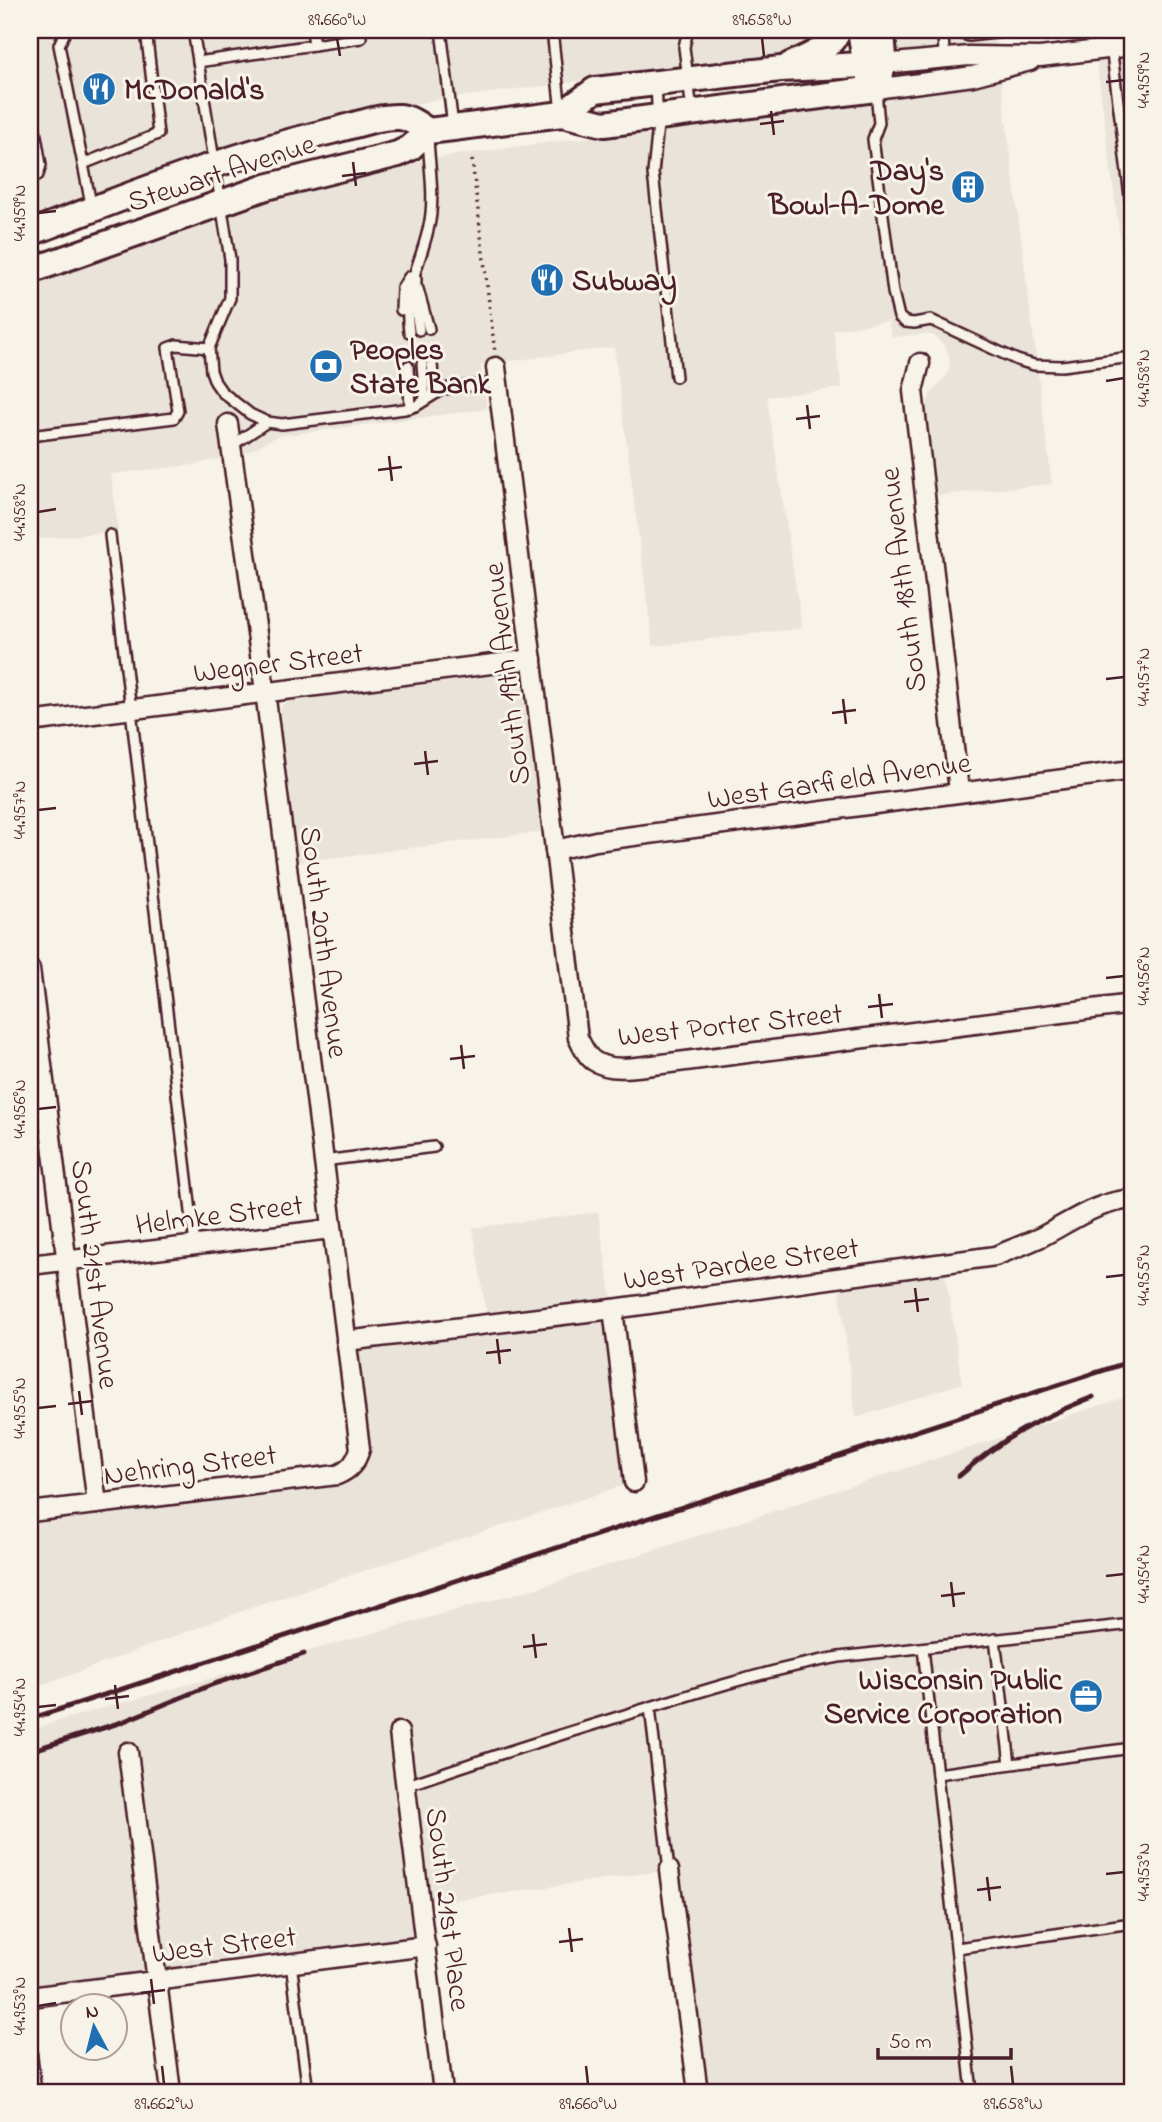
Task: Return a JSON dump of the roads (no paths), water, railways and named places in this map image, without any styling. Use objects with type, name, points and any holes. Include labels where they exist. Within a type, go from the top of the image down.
[{"type":"street","points":[[781,69],[820,50],[839,30]]},
{"type":"street","points":[[860,30],[875,65]]},
{"type":"street","points":[[876,89],[875,65],[882,30]]},
{"type":"street","name":"Stewart Avenue","points":[[562,114],[592,91],[656,82],[781,69],[875,65],[944,58],[1040,57],[1132,46]]},
{"type":"street","name":"Stewart Avenue","points":[[30,271],[221,201],[297,178],[398,154],[413,146],[428,131],[562,114],[601,124],[658,118],[973,76],[1002,70],[1040,57]]},
{"type":"street","name":"Stewart Avenue","points":[[30,233],[215,164],[283,143],[389,118],[407,118],[428,131]]},
{"type":"street","name":"South 18th Avenue","points":[[920,363],[913,391],[959,791]]},
{"type":"street","name":"South 19th Avenue","points":[[497,375],[570,974]]},
{"type":"street","name":"South 20th Avenue","points":[[228,424],[265,691],[331,1229],[360,1437],[360,1448],[353,1465]]},
{"type":"street","name":"Wegner Street","points":[[30,722],[532,659]]},
{"type":"street","name":"West Garfield Avenue","points":[[555,850],[596,841],[1132,770]]},
{"type":"street","name":"South 21st Avenue","points":[[30,969],[97,1504]]},
{"type":"street","name":"West Porter Street","points":[[570,974],[578,1038],[594,1061],[611,1068],[662,1064],[1132,1004]]},
{"type":"street","name":"West Pardee Street","points":[[346,1342],[613,1309],[995,1256],[1040,1237],[1109,1201],[1132,1199]]},
{"type":"street","name":"Helmke Street","points":[[30,1265],[331,1229]]},
{"type":"street","points":[[613,1309],[634,1482]]},
{"type":"street","name":"Nehring Street","points":[[30,1512],[337,1475],[353,1465]]},
{"type":"street","name":"South 21st Place","points":[[399,1732],[443,2092]]},
{"type":"street","points":[[128,1752],[171,2092]]},
{"type":"street","points":[[669,1870],[698,2092]]},
{"type":"street","name":"West Street","points":[[30,1997],[426,1946]]},
{"type":"lane","points":[[66,30],[59,45],[92,210]]},
{"type":"lane","points":[[83,164],[158,134],[146,30]]},
{"type":"lane","points":[[193,30],[230,260],[231,289],[227,310],[209,348],[209,362],[215,382],[222,392],[250,414],[267,422],[297,423],[417,405],[443,389],[497,375]]},
{"type":"lane","points":[[312,30],[314,45]]},
{"type":"lane","points":[[198,62],[361,38],[360,30]]},
{"type":"lane","points":[[441,30],[453,128]]},
{"type":"lane","points":[[552,30],[562,114]]},
{"type":"lane","points":[[688,30],[684,42],[693,113]]},
{"type":"lane","points":[[943,30],[944,58]]},
{"type":"lane","points":[[951,30],[969,36],[1020,30]]},
{"type":"lane","points":[[1109,30],[1132,212]]},
{"type":"lane","points":[[656,82],[658,118],[653,173],[676,377]]},
{"type":"lane","points":[[876,89],[879,123],[873,139],[898,317],[914,323],[931,320],[1017,360],[1049,367],[1132,357]]},
{"type":"lane","points":[[30,101],[41,165],[38,175],[30,180]]},
{"type":"lane","points":[[416,267],[415,331],[401,308],[402,288],[416,267],[429,229],[431,188],[428,131]]},
{"type":"lane","points":[[30,436],[174,418],[178,411],[168,348],[176,345],[209,348]]},
{"type":"lane","points":[[417,405],[419,364]]},
{"type":"lane","points":[[417,405],[419,364]]},
{"type":"lane","points":[[419,364],[434,394]]},
{"type":"lane","points":[[231,446],[267,422]]},
{"type":"lane","points":[[110,535],[195,1245]]},
{"type":"lane","points":[[323,1161],[434,1147]]},
{"type":"lane","points":[[405,1786],[472,1762],[793,1665],[839,1657],[1132,1624]]},
{"type":"lane","points":[[995,1639],[1010,1764]]},
{"type":"lane","points":[[923,1648],[972,2092]]},
{"type":"lane","points":[[650,1707],[669,1870]]},
{"type":"lane","points":[[937,1774],[1132,1748]]},
{"type":"lane","points":[[957,1948],[1132,1923]]},
{"type":"lane","points":[[291,1964],[308,2092]]},
{"type":"lane","points":[[30,2040],[36,2092]]},
{"type":"railway","points":[[30,1719],[1132,1361]]},
{"type":"railway","points":[[959,1476],[991,1450],[1022,1430],[1093,1397]]},
{"type":"railway","points":[[30,1751],[122,1722],[211,1685],[304,1654]]},
{"type":"place","name":"McDonald's","points":[[99,89]]},
{"type":"place","name":"Day's Bowl-A-Dome","points":[[968,187]]},
{"type":"place","name":"Subway","points":[[547,280]]},
{"type":"place","name":"Peoples State Bank","points":[[326,366]]},
{"type":"place","name":"Wisconsin Public Service Corporation","points":[[1086,1696]]}]
